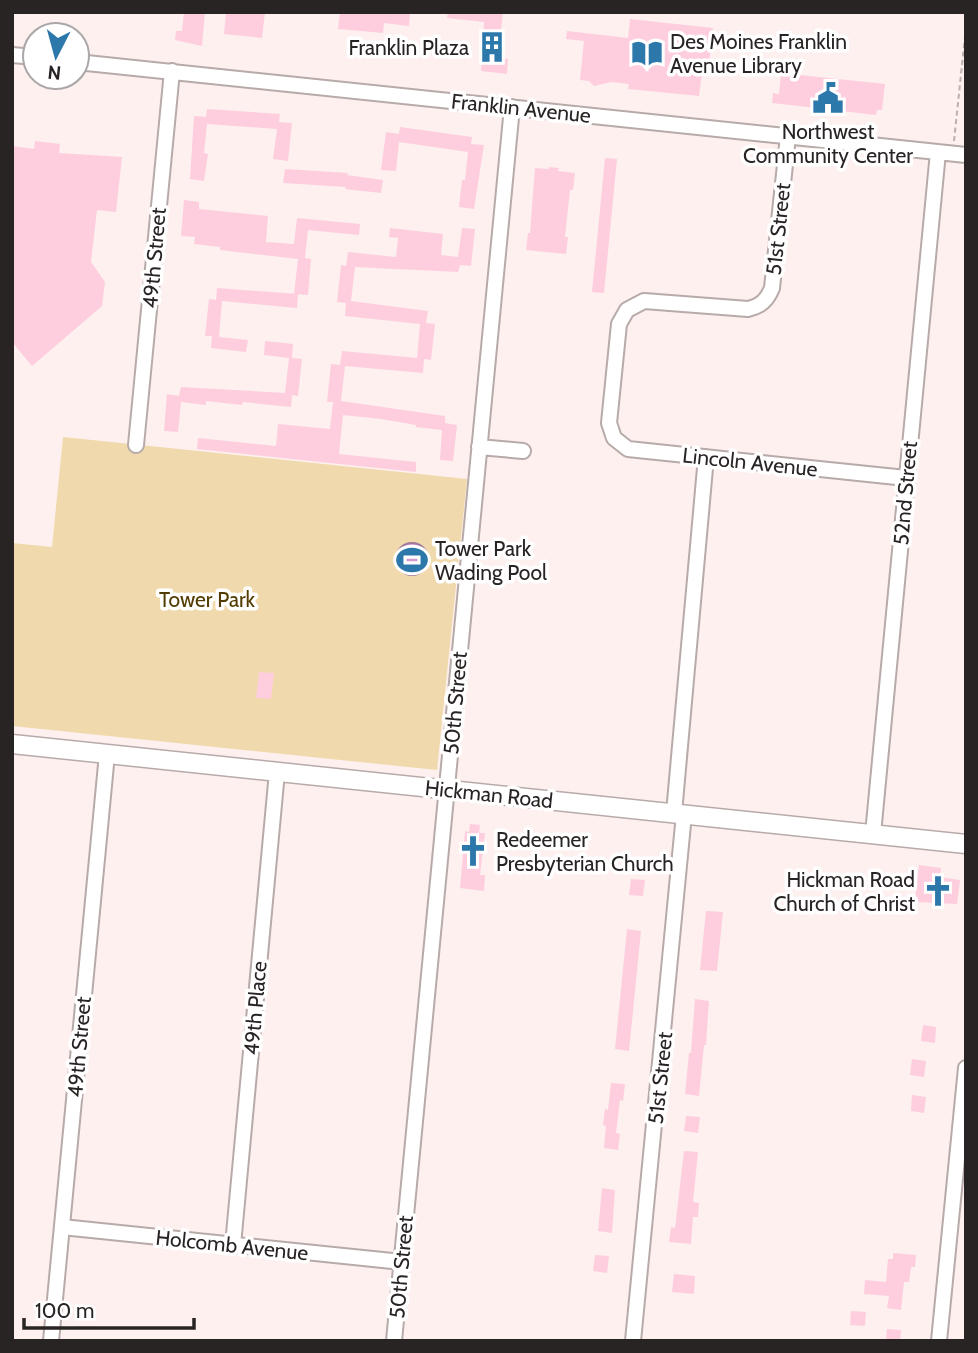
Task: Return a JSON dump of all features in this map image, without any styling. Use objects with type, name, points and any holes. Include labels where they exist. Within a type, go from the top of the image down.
[{"type":"main road","name":"Hickman Road","points":[[12,744],[966,844]]},
{"type":"street","name":"Franklin Avenue","points":[[91,63],[966,155]]},
{"type":"street","name":"49th Street","points":[[136,444],[172,71]]},
{"type":"street","name":"50th Street","points":[[394,1341],[512,107]]},
{"type":"street","name":"51st Street","points":[[609,423],[619,324],[627,310],[644,301],[748,309],[764,303],[772,288],[788,136]]},
{"type":"street","name":"52nd Street","points":[[873,834],[938,152]]},
{"type":"street","name":"Lincoln Avenue","points":[[609,423],[614,438],[628,449],[906,478]]},
{"type":"street","points":[[479,447],[523,451]]},
{"type":"street","name":"51st Street","points":[[634,1341],[706,457]]},
{"type":"street","name":"49th Street","points":[[51,1341],[107,754]]},
{"type":"street","name":"49th Place","points":[[233,1245],[277,772]]},
{"type":"street","points":[[939,1341],[966,1068]]},
{"type":"street","name":"Holcomb Avenue","points":[[62,1227],[402,1262]]},
{"type":"path","points":[[954,142],[966,27]]},
{"type":"green space","name":"Tower Park","points":[[63,437],[467,479],[437,770],[12,726],[12,543],[52,547]]},
{"type":"shaded area","name":"Tower Park Wading Pool","points":[[412,543],[423,548],[428,559],[423,570],[412,575],[401,570],[396,559],[401,548]]},
{"type":"building","points":[[184,12],[205,12],[202,46],[175,40],[176,31],[182,31]]},
{"type":"building","points":[[226,12],[265,12],[262,38],[224,34]]},
{"type":"building","points":[[340,12],[410,12],[409,26],[384,23],[383,33],[338,29]]},
{"type":"building","points":[[448,12],[503,12],[500,39],[504,39],[502,58],[508,59],[507,74],[481,71],[484,22],[447,18]]},
{"type":"building","name":"Des Moines Franklin Avenue Library","points":[[630,19],[713,28],[709,65],[725,67],[724,76],[702,73],[699,96],[628,89],[629,84],[611,82],[594,86],[589,81],[580,80],[584,41],[566,39],[567,31],[628,38]]},
{"type":"building","name":"Northwest Community Center","points":[[781,73],[885,84],[882,110],[877,110],[876,115],[772,103],[773,93],[779,94]]},
{"type":"building","points":[[207,109],[280,114],[279,122],[292,123],[288,161],[273,159],[277,129],[207,124],[204,153],[208,154],[204,181],[190,179],[194,116],[206,117]]},
{"type":"building","points":[[400,127],[472,137],[471,144],[484,145],[474,209],[459,207],[468,152],[399,142],[396,171],[381,170],[386,132],[399,134]]},
{"type":"building","points":[[35,141],[60,144],[59,153],[122,157],[116,212],[97,210],[91,262],[105,282],[102,306],[32,366],[12,342],[12,146],[34,149]]},
{"type":"building","points":[[605,158],[617,159],[604,293],[592,292]]},
{"type":"building","points":[[549,167],[575,173],[573,190],[570,190],[566,254],[526,250],[530,233],[535,168]]},
{"type":"building","points":[[285,169],[348,173],[347,175],[383,180],[381,193],[345,189],[346,187],[283,183]]},
{"type":"building","points":[[184,200],[199,202],[199,209],[268,216],[266,242],[294,244],[297,218],[360,224],[359,235],[308,230],[305,258],[311,259],[308,295],[294,294],[298,259],[220,250],[220,247],[194,244],[195,237],[181,236]]},
{"type":"building","points":[[390,228],[443,234],[441,255],[458,257],[462,228],[475,229],[471,266],[460,265],[458,272],[355,267],[351,301],[428,311],[426,323],[435,324],[431,360],[424,359],[423,373],[345,366],[341,401],[445,416],[445,423],[457,425],[453,461],[440,460],[442,430],[343,415],[339,454],[416,462],[416,472],[197,449],[198,438],[276,446],[278,424],[330,429],[333,402],[327,402],[331,364],[340,365],[342,351],[417,358],[420,324],[345,316],[346,303],[337,302],[341,265],[346,266],[348,252],[396,257],[398,238],[389,237]]},
{"type":"building","points":[[217,288],[298,294],[297,308],[222,301],[219,337],[248,340],[246,352],[211,348],[212,336],[205,336],[209,299],[216,300]]},
{"type":"building","points":[[265,341],[293,344],[292,358],[302,359],[298,396],[292,395],[291,407],[243,402],[242,405],[206,401],[206,405],[181,402],[178,432],[164,431],[167,394],[179,396],[181,387],[285,393],[289,358],[264,355]]},
{"type":"building","points":[[259,672],[274,673],[271,699],[256,698]]},
{"type":"building","name":"Redeemer Presbyterian Church","points":[[470,824],[480,825],[479,833],[485,833],[480,875],[485,875],[484,891],[460,888],[465,831],[469,832]]},
{"type":"building","name":"Hickman Road Church of Christ","points":[[919,865],[941,868],[940,877],[960,880],[957,904],[915,902]]},
{"type":"building","points":[[631,879],[645,880],[643,896],[629,895]]},
{"type":"building","points":[[706,911],[723,912],[717,971],[700,970]]},
{"type":"building","points":[[627,929],[641,931],[629,1051],[615,1049]]},
{"type":"building","points":[[695,999],[709,1001],[699,1096],[685,1094]]},
{"type":"building","points":[[923,1025],[936,1027],[935,1043],[921,1041]]},
{"type":"building","points":[[912,1059],[926,1061],[924,1077],[910,1075]]},
{"type":"building","points":[[611,1083],[625,1084],[616,1133],[620,1134],[618,1150],[604,1148],[606,1126],[603,1125],[605,1109],[608,1110]]},
{"type":"building","points":[[912,1095],[926,1097],[924,1113],[911,1111]]},
{"type":"building","points":[[686,1116],[700,1117],[698,1133],[684,1131]]},
{"type":"building","points":[[684,1151],[698,1152],[693,1202],[699,1203],[698,1217],[693,1217],[691,1244],[669,1242],[671,1227],[675,1228]]},
{"type":"building","points":[[602,1188],[615,1190],[612,1233],[598,1231]]},
{"type":"building","points":[[893,1253],[916,1255],[909,1282],[904,1282],[901,1310],[887,1308],[889,1296],[864,1294],[865,1280],[886,1282],[888,1259],[893,1259]]},
{"type":"building","points":[[595,1255],[609,1256],[607,1273],[593,1271]]},
{"type":"building","points":[[674,1274],[695,1276],[694,1294],[672,1292]]},
{"type":"building","points":[[851,1311],[866,1312],[865,1326],[850,1325]]},
{"type":"building","points":[[887,1329],[901,1330],[900,1341],[886,1341]]},
{"type":"place","name":"Franklin Plaza","points":[[492,47]]},
{"type":"place","name":"Des Moines Franklin Avenue Library","points":[[647,53]]},
{"type":"place","name":"Northwest Community Center","points":[[828,98]]},
{"type":"place","name":"Tower Park Wading Pool","points":[[412,560]]},
{"type":"place","name":"Redeemer Presbyterian Church","points":[[473,851]]},
{"type":"place","name":"Hickman Road Church of Christ","points":[[938,891]]}]
